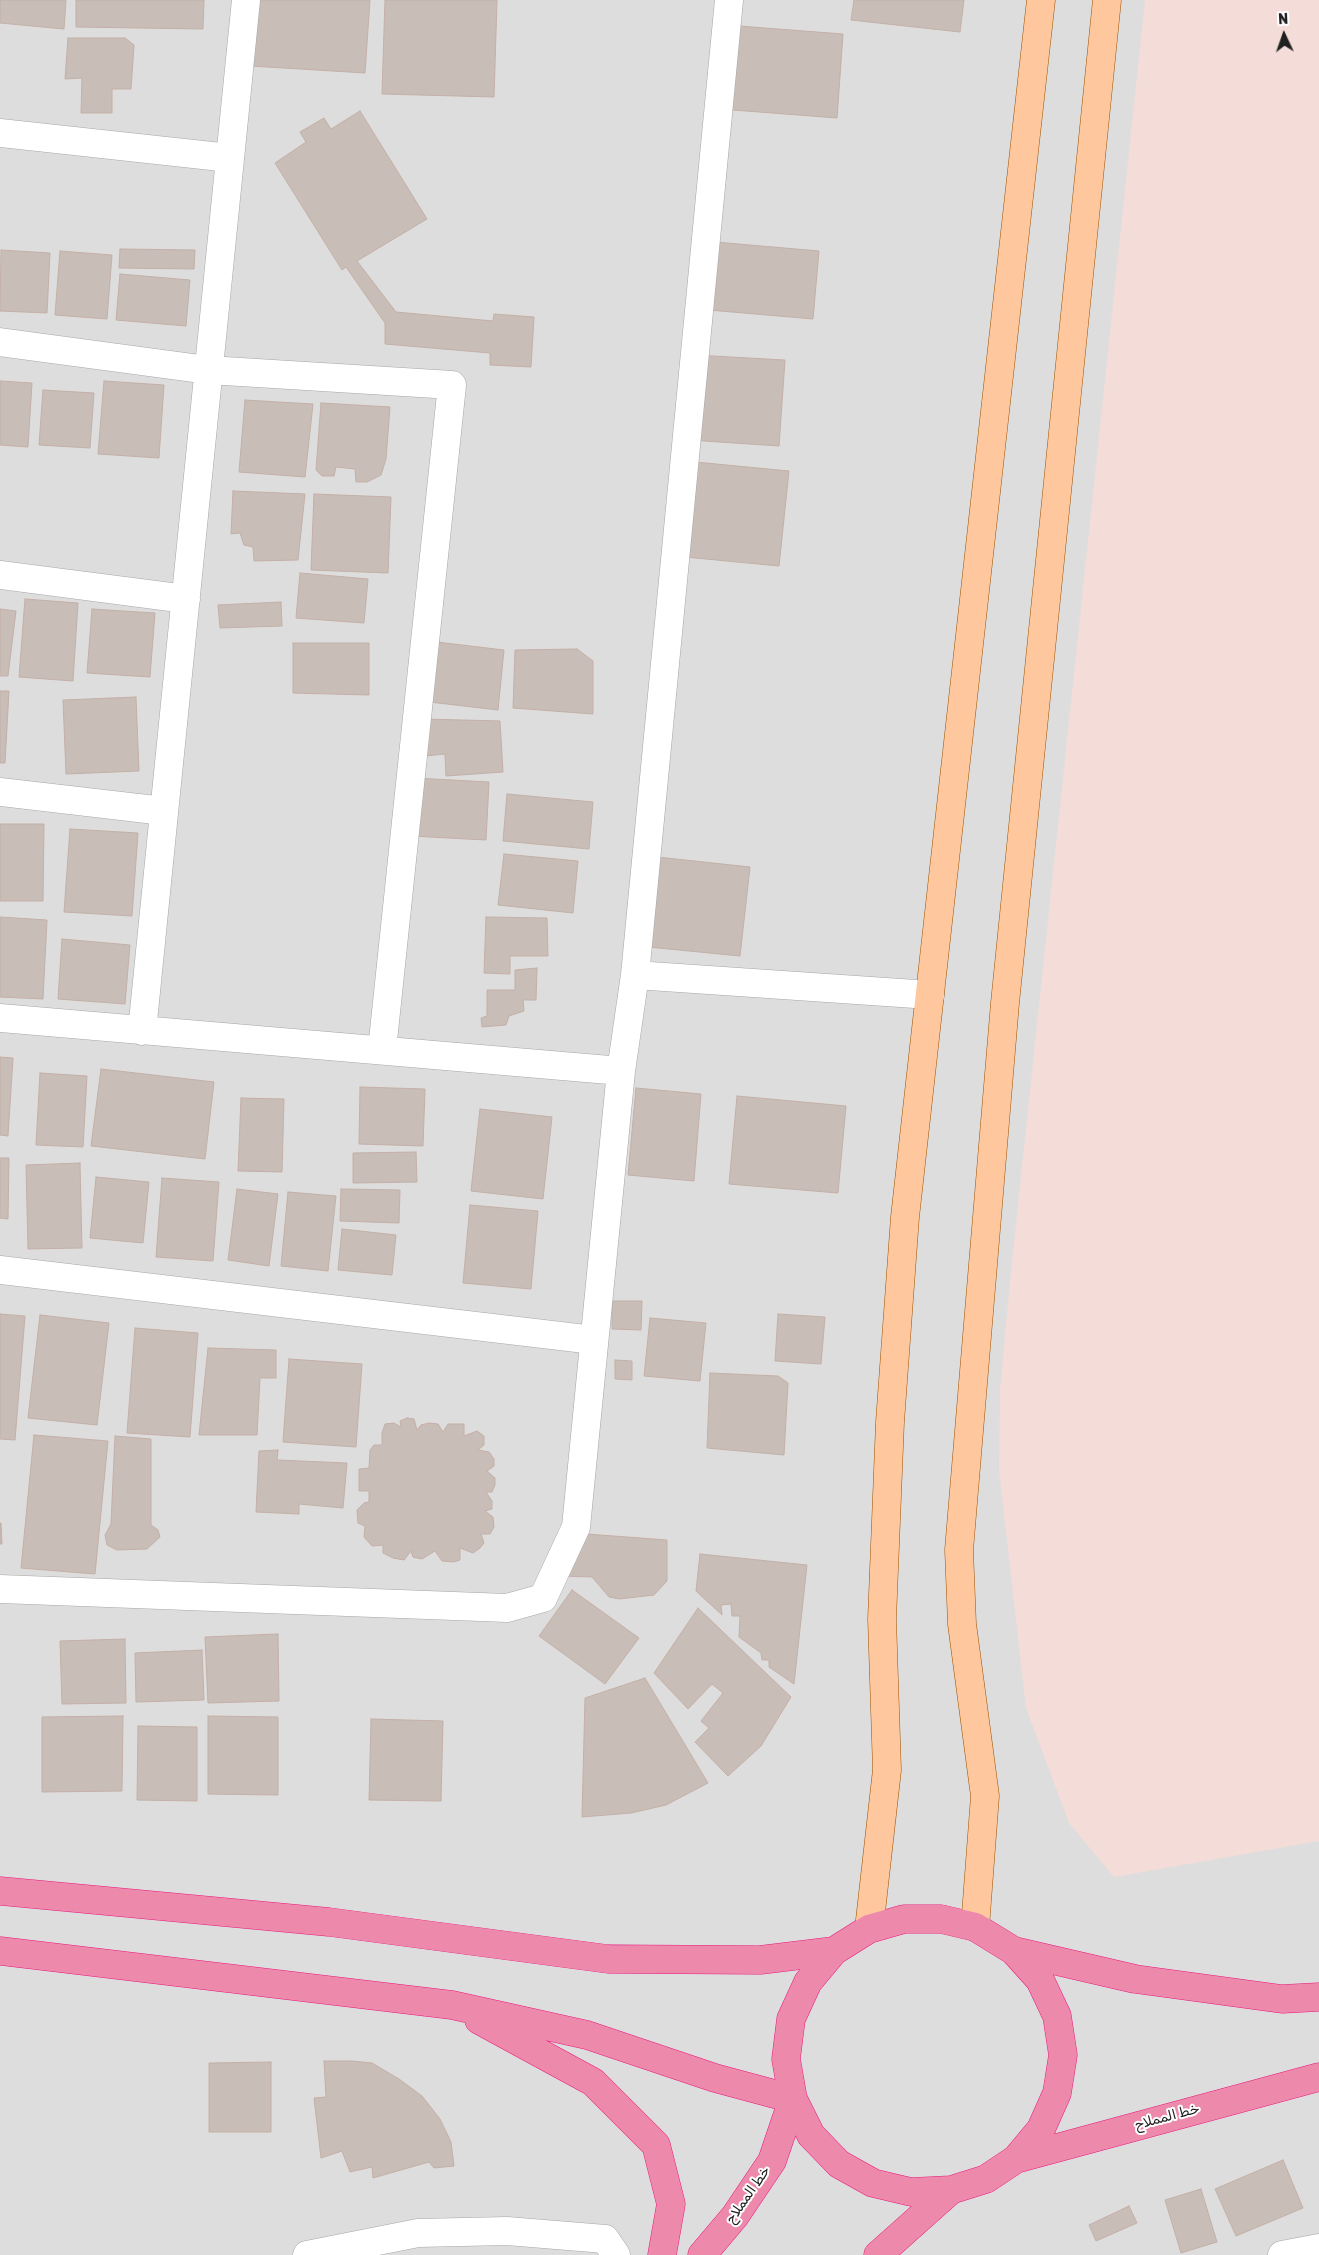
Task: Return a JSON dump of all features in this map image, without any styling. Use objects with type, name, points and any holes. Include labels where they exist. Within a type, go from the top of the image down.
[{"type":"highway","points":[[0,1891],[329,1922],[608,1959],[760,1960],[834,1951]]},
{"type":"highway","points":[[1014,1951],[1040,1980],[1057,2016],[1063,2055],[1057,2093],[1041,2129],[1016,2159],[986,2179],[951,2190],[911,2192],[882,2186],[839,2164],[811,2134],[793,2100],[786,2059],[791,2019],[808,1982],[834,1951],[869,1930],[904,1919],[940,1919],[975,1928],[1014,1951],[1135,1979],[1282,1999],[1319,1997]]},
{"type":"highway","points":[[0,1951],[452,2005],[587,2035],[715,2078],[793,2100]]},
{"type":"highway","points":[[452,2005],[593,2082],[656,2145],[672,2204],[662,2255]]},
{"type":"highway","name":"خط المملاح","points":[[1016,2159],[1319,2077]]},
{"type":"highway","name":"خط المملاح","points":[[702,2255],[735,2216],[772,2161],[793,2100]]},
{"type":"highway","points":[[878,2255],[951,2190]]},
{"type":"main road","points":[[869,1930],[888,1770],[882,1619],[890,1422],[906,1217],[1041,0]]},
{"type":"main road","points":[[975,1928],[985,1796],[962,1624],[959,1550],[1006,1003],[1107,0]]},
{"type":"street","points":[[142,1032],[246,0]]},
{"type":"street","points":[[0,1589],[508,1608],[544,1598],[576,1527],[621,1071],[635,975],[728,0]]},
{"type":"street","points":[[0,133],[230,158]]},
{"type":"street","points":[[0,342],[208,370],[452,385],[382,1050]]},
{"type":"street","points":[[0,575],[186,599]]},
{"type":"street","points":[[0,792],[164,811]]},
{"type":"street","points":[[635,975],[930,996]]},
{"type":"street","points":[[0,1018],[142,1032],[382,1050],[621,1071]]},
{"type":"street","points":[[0,1270],[594,1340]]},
{"type":"street","points":[[307,2255],[418,2232],[506,2231],[606,2239],[616,2255]]},
{"type":"street","points":[[1282,2255],[1319,2248]]},
{"type":"shaded area","points":[[0,0],[1319,0],[1319,2255],[0,2255]]},
{"type":"shaded area","points":[[1145,0],[1319,0],[1319,1841],[1114,1877],[1069,1823],[1026,1708],[999,1471],[1000,1390]]},
{"type":"building","points":[[0,0],[66,0],[64,29],[0,23]]},
{"type":"building","points":[[76,0],[204,0],[203,29],[76,27]]},
{"type":"building","points":[[255,0],[370,0],[365,73],[251,66]]},
{"type":"building","points":[[385,0],[497,0],[494,97],[382,94]]},
{"type":"building","points":[[854,0],[964,0],[960,32],[851,20]]},
{"type":"building","points":[[726,25],[843,34],[837,118],[720,109]]},
{"type":"building","points":[[68,38],[125,38],[134,45],[131,89],[112,89],[112,113],[81,113],[82,78],[65,79]]},
{"type":"building","points":[[360,111],[427,219],[357,261],[396,312],[493,321],[494,314],[534,317],[531,367],[490,365],[490,353],[385,344],[385,323],[346,267],[342,270],[275,163],[306,142],[300,132],[324,118],[331,129]]},
{"type":"building","points":[[715,242],[819,251],[813,319],[709,310]]},
{"type":"building","points":[[120,249],[195,250],[194,269],[119,268]]},
{"type":"building","points":[[1,250],[50,253],[47,313],[0,311]]},
{"type":"building","points":[[60,251],[112,255],[107,319],[55,315]]},
{"type":"building","points":[[120,274],[190,280],[186,326],[116,320]]},
{"type":"building","points":[[694,355],[785,360],[779,446],[689,440]]},
{"type":"building","points":[[0,381],[32,383],[28,447],[0,445]]},
{"type":"building","points":[[104,381],[164,385],[159,458],[98,454]]},
{"type":"building","points":[[43,390],[94,393],[90,448],[39,445]]},
{"type":"building","points":[[245,400],[313,404],[305,477],[239,472]]},
{"type":"building","points":[[321,403],[390,407],[386,459],[381,475],[367,482],[356,482],[355,469],[336,467],[334,476],[322,476],[316,470]]},
{"type":"building","points":[[695,462],[789,471],[779,566],[685,557]]},
{"type":"building","points":[[233,491],[305,494],[298,560],[254,561],[253,547],[244,545],[240,533],[231,534]]},
{"type":"building","points":[[314,494],[391,497],[388,573],[311,570]]},
{"type":"building","points":[[300,573],[368,579],[364,623],[296,618]]},
{"type":"building","points":[[25,599],[78,603],[73,681],[19,677]]},
{"type":"building","points":[[281,602],[282,626],[220,628],[218,605]]},
{"type":"building","points":[[0,609],[16,611],[8,676],[0,676]]},
{"type":"building","points":[[92,609],[155,613],[150,677],[87,673]]},
{"type":"building","points":[[428,641],[504,650],[498,710],[421,701]]},
{"type":"building","points":[[293,643],[369,643],[369,695],[293,693]]},
{"type":"building","points":[[577,649],[593,661],[593,714],[513,708],[515,650]]},
{"type":"building","points":[[0,691],[9,691],[5,763],[0,763]]},
{"type":"building","points":[[136,697],[139,771],[66,774],[63,700]]},
{"type":"building","points":[[424,719],[500,721],[503,772],[446,776],[445,754],[425,756]]},
{"type":"building","points":[[414,778],[489,782],[486,840],[411,836]]},
{"type":"building","points":[[507,794],[593,802],[589,849],[503,841]]},
{"type":"building","points":[[0,824],[44,824],[43,901],[0,901]]},
{"type":"building","points":[[70,829],[138,833],[132,916],[64,912]]},
{"type":"building","points":[[504,854],[578,861],[573,913],[498,905]]},
{"type":"building","points":[[657,857],[750,867],[740,956],[648,947]]},
{"type":"building","points":[[0,917],[47,920],[43,999],[0,997]]},
{"type":"building","points":[[486,917],[547,918],[548,956],[510,956],[510,974],[484,973]]},
{"type":"building","points":[[62,939],[130,945],[125,1004],[58,999]]},
{"type":"building","points":[[537,968],[536,1000],[523,1000],[524,1011],[509,1016],[506,1025],[482,1027],[481,1018],[487,1016],[487,990],[515,990],[515,970]]},
{"type":"building","points":[[0,1057],[13,1058],[8,1136],[0,1135]]},
{"type":"building","points":[[101,1069],[214,1082],[205,1159],[91,1146]]},
{"type":"building","points":[[40,1073],[87,1076],[83,1147],[36,1145]]},
{"type":"building","points":[[360,1087],[425,1089],[423,1146],[359,1144]]},
{"type":"building","points":[[636,1088],[701,1094],[694,1181],[628,1175]]},
{"type":"building","points":[[737,1096],[846,1106],[838,1193],[729,1184]]},
{"type":"building","points":[[241,1098],[284,1099],[282,1172],[238,1171]]},
{"type":"building","points":[[480,1109],[552,1117],[543,1199],[471,1191]]},
{"type":"building","points":[[416,1152],[417,1182],[353,1183],[353,1153]]},
{"type":"building","points":[[0,1158],[9,1158],[8,1219],[0,1218]]},
{"type":"building","points":[[80,1163],[82,1248],[28,1249],[26,1165]]},
{"type":"building","points":[[96,1177],[149,1182],[143,1243],[90,1238]]},
{"type":"building","points":[[162,1178],[219,1182],[213,1261],[156,1257]]},
{"type":"building","points":[[237,1189],[278,1194],[269,1266],[228,1260]]},
{"type":"building","points":[[341,1189],[400,1190],[399,1223],[340,1221]]},
{"type":"building","points":[[288,1192],[336,1196],[328,1271],[281,1266]]},
{"type":"building","points":[[470,1205],[538,1211],[531,1289],[463,1283]]},
{"type":"building","points":[[342,1229],[396,1235],[392,1275],[338,1270]]},
{"type":"building","points":[[612,1301],[642,1301],[641,1330],[612,1329]]},
{"type":"building","points":[[0,1314],[25,1316],[15,1440],[0,1439]]},
{"type":"building","points":[[778,1314],[825,1317],[821,1364],[775,1361]]},
{"type":"building","points":[[40,1315],[109,1323],[97,1425],[28,1418]]},
{"type":"building","points":[[650,1318],[706,1323],[700,1381],[644,1376]]},
{"type":"building","points":[[135,1328],[198,1333],[190,1437],[127,1433]]},
{"type":"building","points":[[208,1348],[276,1350],[276,1378],[260,1378],[257,1435],[199,1435]]},
{"type":"building","points":[[289,1359],[362,1364],[356,1447],[283,1442]]},
{"type":"building","points":[[615,1360],[632,1361],[632,1380],[615,1379]]},
{"type":"building","points":[[710,1373],[778,1376],[788,1383],[784,1455],[707,1448]]},
{"type":"building","points":[[407,1418],[414,1419],[417,1430],[421,1425],[429,1423],[438,1424],[443,1432],[448,1424],[464,1424],[464,1436],[477,1431],[484,1436],[484,1445],[478,1450],[489,1452],[494,1459],[494,1466],[487,1471],[495,1478],[495,1485],[492,1492],[486,1492],[492,1501],[492,1509],[485,1511],[493,1517],[494,1527],[490,1534],[481,1534],[484,1543],[473,1553],[460,1548],[460,1560],[454,1562],[442,1561],[435,1551],[422,1559],[413,1557],[411,1551],[404,1560],[393,1558],[383,1553],[383,1545],[372,1546],[364,1537],[365,1526],[358,1523],[357,1510],[364,1503],[369,1502],[369,1491],[359,1491],[359,1469],[369,1468],[370,1450],[374,1445],[382,1445],[382,1433],[385,1424],[394,1423],[401,1427],[400,1421]]},
{"type":"building","points":[[34,1435],[108,1441],[95,1574],[21,1568]]},
{"type":"building","points":[[115,1436],[151,1439],[151,1525],[158,1530],[160,1537],[147,1549],[117,1550],[107,1545],[105,1535],[111,1524]]},
{"type":"building","points":[[278,1450],[277,1460],[347,1463],[343,1508],[299,1504],[299,1514],[256,1512],[259,1451]]},
{"type":"building","points":[[1,1523],[2,1544],[0,1544]]},
{"type":"building","points":[[560,1532],[667,1540],[667,1581],[654,1595],[619,1599],[609,1597],[592,1577],[561,1576]]},
{"type":"building","points":[[700,1554],[807,1565],[794,1684],[769,1667],[769,1660],[762,1660],[761,1653],[739,1637],[740,1616],[732,1616],[731,1604],[721,1605],[722,1615],[696,1591]]},
{"type":"building","points":[[572,1590],[639,1638],[605,1684],[539,1636]]},
{"type":"building","points":[[698,1608],[791,1697],[761,1746],[728,1776],[695,1742],[709,1728],[701,1721],[723,1693],[712,1684],[688,1709],[654,1673]]},
{"type":"building","points":[[278,1634],[279,1701],[208,1703],[205,1637]]},
{"type":"building","points":[[125,1639],[126,1703],[62,1704],[60,1641]]},
{"type":"building","points":[[202,1650],[204,1700],[136,1702],[135,1653]]},
{"type":"building","points":[[645,1678],[708,1783],[666,1805],[631,1813],[582,1817],[585,1698]]},
{"type":"building","points":[[123,1716],[122,1791],[42,1792],[42,1717]]},
{"type":"building","points":[[208,1716],[278,1717],[278,1795],[208,1794]]},
{"type":"building","points":[[371,1719],[443,1721],[441,1801],[369,1800]]},
{"type":"building","points":[[138,1726],[197,1727],[197,1801],[137,1800]]},
{"type":"building","points":[[324,2061],[372,2063],[399,2079],[422,2096],[440,2119],[451,2142],[454,2166],[434,2168],[429,2162],[373,2178],[372,2167],[350,2172],[342,2151],[321,2158],[314,2098],[326,2097]]},
{"type":"building","points":[[271,2062],[271,2132],[209,2132],[209,2063]]},
{"type":"building","points":[[1283,2160],[1303,2208],[1236,2236],[1215,2189]]},
{"type":"building","points":[[1201,2189],[1217,2242],[1181,2253],[1165,2200]]},
{"type":"building","points":[[1129,2206],[1137,2223],[1096,2241],[1089,2225]]}]
